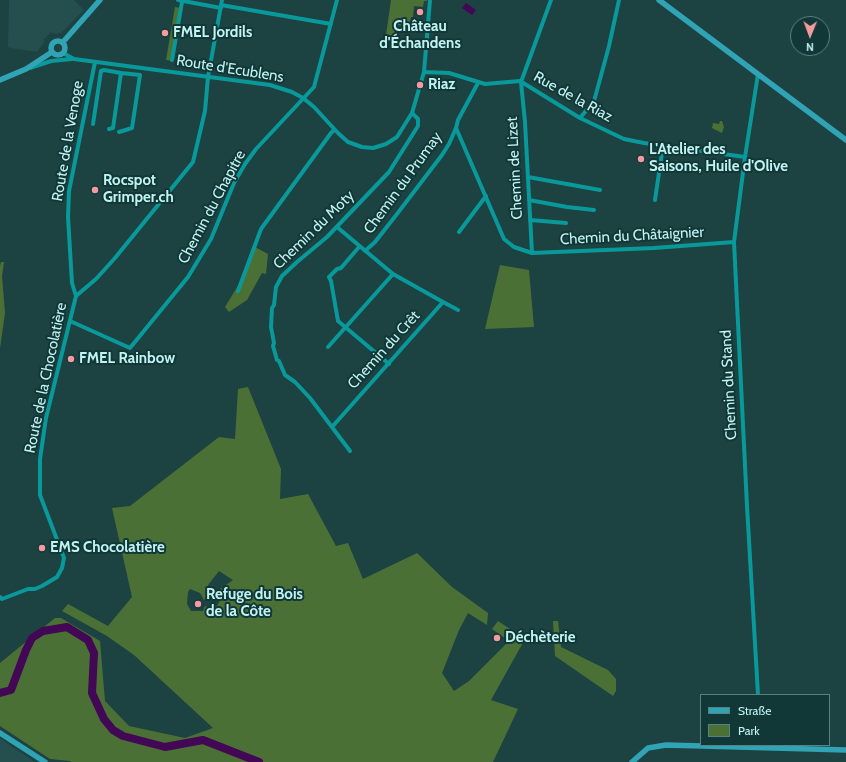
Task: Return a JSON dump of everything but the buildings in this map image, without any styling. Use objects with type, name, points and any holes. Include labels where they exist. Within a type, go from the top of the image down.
[{"type":"street","points":[[63,42],[100,0]]},
{"type":"street","name":"Chemin du Chapitre","points":[[70,321],[130,348],[188,277],[211,239],[234,183],[245,164],[256,149],[314,87],[337,0]]},
{"type":"street","name":"Route d'Ecublens","points":[[26,69],[51,61],[74,59],[270,85],[292,92],[303,98],[314,107],[334,130],[354,145],[368,148],[379,147],[397,136],[412,113],[424,72],[430,0]]},
{"type":"street","points":[[521,82],[551,0]]},
{"type":"street","points":[[580,118],[594,100],[596,94],[609,46],[619,0]]},
{"type":"street","points":[[659,0],[846,140]]},
{"type":"street","points":[[172,60],[180,1],[222,4],[331,24]]},
{"type":"street","name":"Route de la Chocolatière","points":[[0,598],[2,599],[28,588],[40,586],[55,578],[62,568],[64,558],[40,495],[40,459],[46,418],[76,296],[96,279],[115,258],[193,162],[205,111],[208,77],[222,4]]},
{"type":"street","points":[[56,41],[63,42],[65,46],[63,53],[56,55],[52,52],[50,48],[53,43],[56,41]]},
{"type":"street","points":[[0,80],[26,69],[52,52]]},
{"type":"street","name":"Route d'Ecublens","points":[[63,53],[74,59]]},
{"type":"street","name":"Route de la Venoge","points":[[76,296],[72,283],[68,217],[69,190],[95,62]]},
{"type":"street","points":[[93,124],[101,71],[104,70],[140,75],[132,128],[119,132]]},
{"type":"street","name":"Rue de la Riaz","points":[[424,72],[449,73],[485,84],[517,81],[521,82],[580,118],[624,139],[644,144],[745,157]]},
{"type":"street","points":[[109,129],[113,128],[121,73]]},
{"type":"street","name":"Chemin du Stand","points":[[758,74],[734,242],[758,694]]},
{"type":"street","name":"Chemin de Lizet","points":[[521,82],[532,253]]},
{"type":"street","name":"Chemin du Prumay","points":[[365,252],[375,242],[449,144],[458,120],[478,83]]},
{"type":"street","name":"Chemin du Moty","points":[[350,451],[310,398],[295,382],[285,375],[279,361],[277,360],[273,346],[274,343],[271,326],[272,308],[274,305],[276,287],[280,278],[337,227],[389,172],[418,126],[418,119],[412,113]]},
{"type":"street","points":[[456,128],[504,239],[514,247],[532,253]]},
{"type":"street","points":[[238,291],[261,228],[334,130]]},
{"type":"street","points":[[656,199],[663,146]]},
{"type":"street","points":[[528,177],[600,190]]},
{"type":"street","points":[[459,232],[486,196]]},
{"type":"street","points":[[529,200],[594,210]]},
{"type":"street","points":[[530,220],[566,223]]},
{"type":"street","points":[[337,227],[393,274],[458,310]]},
{"type":"street","name":"Chemin du Châtaignier","points":[[532,253],[654,248],[734,242]]},
{"type":"street","points":[[359,247],[341,268],[337,269],[329,277],[338,321],[389,364]]},
{"type":"street","points":[[328,347],[393,274]]},
{"type":"street","name":"Chemin du Crêt","points":[[332,427],[443,302]]},
{"type":"street","points":[[0,733],[45,762]]},
{"type":"street","points":[[632,762],[648,748],[675,744],[700,745]]},
{"type":"street","points":[[761,746],[846,750]]},
{"type":"shaded area","points":[[9,0],[74,0],[84,10],[61,33],[55,34],[51,32],[43,40],[45,41],[37,52],[8,47]]},
{"type":"shaded area","points":[[466,3],[476,10],[472,15],[462,8]]},
{"type":"shaded area","points":[[0,738],[8,744],[35,762],[0,762]]},
{"type":"green space","points":[[391,0],[427,0],[424,1],[423,7],[414,6],[413,17],[411,17],[410,22],[405,22],[404,26],[398,25],[397,36],[386,35]]},
{"type":"green space","points":[[175,7],[181,8],[172,61],[166,60]]},
{"type":"green space","points":[[720,121],[722,121],[724,127],[722,133],[712,128],[713,123],[719,124]]},
{"type":"green space","points":[[255,247],[268,254],[266,274],[262,273],[247,300],[229,312],[225,307],[239,284]]},
{"type":"green space","points":[[1,262],[4,262],[2,276],[5,313],[0,348],[0,266]]},
{"type":"green space","points":[[500,265],[529,270],[534,327],[485,329]]},
{"type":"green space","points":[[248,387],[281,469],[280,499],[308,494],[336,546],[348,543],[363,579],[417,553],[452,587],[488,613],[487,625],[468,613],[459,630],[442,673],[454,691],[469,681],[509,641],[492,629],[498,621],[525,639],[491,700],[518,709],[493,762],[71,762],[50,759],[0,726],[0,663],[55,618],[61,618],[100,641],[105,701],[129,726],[185,738],[213,728],[134,655],[107,636],[62,611],[68,604],[108,626],[132,597],[112,508],[130,506],[219,437],[235,439],[238,389]],"holes":[[[219,571],[233,580],[216,592],[220,600],[217,606],[211,608],[205,606],[203,611],[191,611],[187,604],[188,592],[190,589],[200,593],[204,600],[208,596],[207,590],[210,589],[208,585]]]},
{"type":"green space","points":[[553,621],[558,621],[561,647],[608,670],[616,679],[616,691],[613,696],[555,656]]},
{"type":"waterway","points":[[0,693],[11,690],[32,638],[43,631],[67,627],[88,640],[94,653],[92,693],[104,719],[113,730],[123,736],[165,747],[203,740],[259,762]]},
{"type":"place","name":"Château d'Échandens","points":[[420,12]]},
{"type":"place","name":"FMEL Jordils","points":[[165,33]]},
{"type":"place","name":"Riaz","points":[[420,85]]},
{"type":"place","name":"L'Atelier des Saisons, Huile d'Olive","points":[[641,159]]},
{"type":"place","name":"Rocspot Grimper.ch","points":[[95,190]]},
{"type":"place","name":"FMEL Rainbow","points":[[71,359]]},
{"type":"place","name":"EMS Chocolatière","points":[[42,548]]},
{"type":"place","name":"Refuge du Bois de la Côte","points":[[198,604]]},
{"type":"place","name":"Déchèterie","points":[[497,638]]}]
